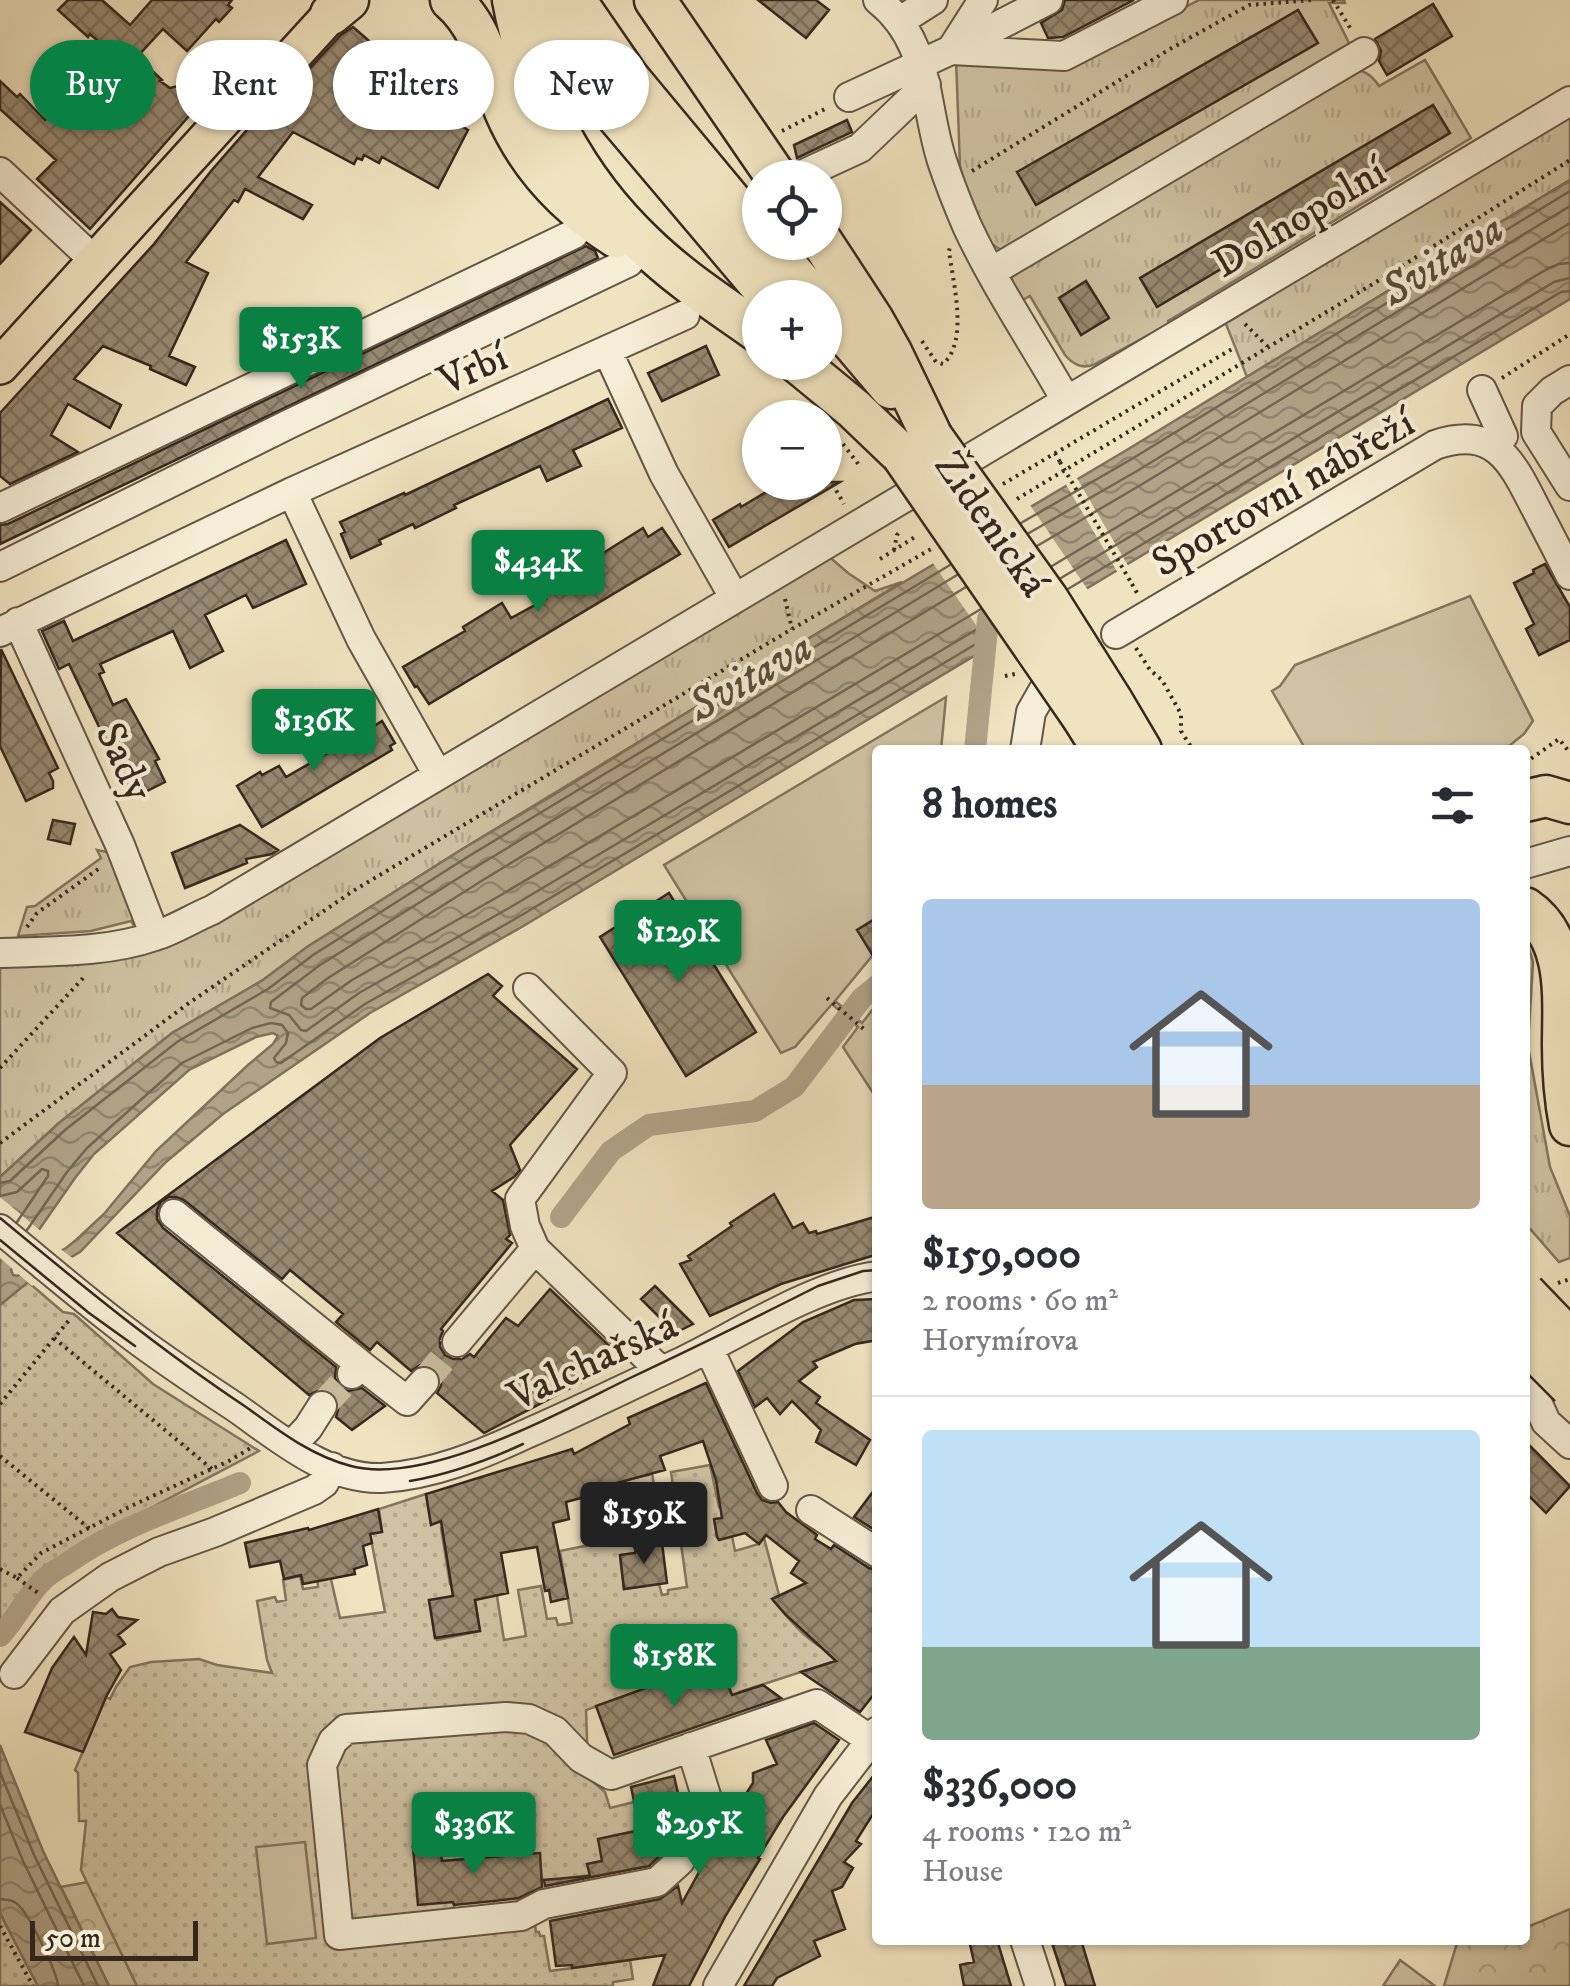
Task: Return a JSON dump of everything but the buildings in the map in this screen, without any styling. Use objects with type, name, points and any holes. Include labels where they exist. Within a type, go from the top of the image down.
[{"type":"highway","points":[[452,0],[468,17],[505,110],[528,154],[565,199],[686,298],[742,324]]},
{"type":"highway","points":[[513,0],[536,84],[581,169],[686,298]]},
{"type":"highway","points":[[533,0],[561,40]]},
{"type":"highway","points":[[575,0],[602,40]]},
{"type":"highway","points":[[658,6],[780,160]]},
{"type":"highway","points":[[649,129],[742,219]]},
{"type":"highway","points":[[649,130],[758,280]]},
{"type":"highway","points":[[781,260],[799,280]]},
{"type":"highway","points":[[833,260],[892,352],[917,446]]},
{"type":"highway","name":"Židenická","points":[[842,335],[917,446],[1047,598],[1099,723],[1133,745]]},
{"type":"highway","name":"Židenická","points":[[842,377],[917,446]]},
{"type":"highway","points":[[819,380],[854,409],[917,446]]},
{"type":"highway","points":[[1530,800],[1546,796],[1568,776]]},
{"type":"highway","points":[[1530,912],[1542,922],[1556,949],[1562,975],[1564,1079],[1570,1125]]},
{"type":"highway","points":[[1564,1015],[1570,974]]},
{"type":"highway","points":[[1530,1298],[1570,1340]]},
{"type":"highway","points":[[1530,1346],[1570,1386]]},
{"type":"main road","points":[[0,366],[264,74],[290,59],[334,3]]},
{"type":"street","points":[[878,0],[900,21],[924,74],[942,159],[967,225],[1066,400]]},
{"type":"street","points":[[900,21],[933,0]]},
{"type":"street","points":[[952,50],[983,0]]},
{"type":"street","points":[[830,160],[860,148],[924,74],[952,50],[1048,0]]},
{"type":"street","points":[[952,50],[1064,56],[1172,0]]},
{"type":"street","points":[[991,272],[1364,52]]},
{"type":"street","points":[[849,97],[924,74]]},
{"type":"street","name":"Dolnopolní","points":[[0,953],[117,944],[155,936],[212,910],[1570,101]]},
{"type":"street","points":[[0,172],[90,266]]},
{"type":"street","points":[[0,194],[90,266]]},
{"type":"street","points":[[0,508],[574,234]]},
{"type":"street","points":[[0,567],[629,262]]},
{"type":"street","name":"Vrbí","points":[[9,627],[292,492],[607,350],[686,298]]},
{"type":"street","points":[[607,350],[664,474],[734,598]]},
{"type":"street","points":[[1570,380],[1537,406],[1536,432],[1570,486]]},
{"type":"street","points":[[1482,390],[1503,436],[1493,447],[1514,466],[1570,574]]},
{"type":"street","name":"Sportovní nábřeží","points":[[1123,635],[1435,445],[1463,439],[1493,447]]},
{"type":"street","points":[[292,492],[361,639],[438,775]]},
{"type":"street","name":"Sady","points":[[9,627],[120,845],[155,936]]},
{"type":"street","points":[[1026,745],[1031,712],[1046,684]]},
{"type":"street","points":[[1530,863],[1570,851]]},
{"type":"street","points":[[528,988],[612,1073],[520,1200],[524,1226],[535,1249],[661,1371]]},
{"type":"street","points":[[174,1214],[357,1370],[407,1401],[424,1382]]},
{"type":"street","name":"Valchařská","points":[[0,1229],[76,1304],[292,1446],[332,1468],[378,1478],[405,1476],[485,1453],[820,1292],[872,1277]]},
{"type":"street","points":[[457,1342],[535,1249]]},
{"type":"street","points":[[1530,1325],[1570,1316]]},
{"type":"street","points":[[1530,1348],[1570,1340]]},
{"type":"street","points":[[708,1349],[773,1486]]},
{"type":"street","points":[[1530,1376],[1570,1351]]},
{"type":"street","points":[[1530,1378],[1570,1378]]},
{"type":"street","points":[[1530,1385],[1546,1422],[1570,1444]]},
{"type":"street","points":[[292,1446],[322,1406]]},
{"type":"street","points":[[14,1674],[62,1610],[84,1594],[159,1552],[314,1490],[324,1483],[332,1468]]},
{"type":"street","points":[[811,1510],[872,1549]]},
{"type":"street","points":[[691,1747],[708,1802],[680,1861],[658,1882],[544,1904],[521,1916],[339,1935],[322,1766],[333,1741],[346,1729],[506,1716],[529,1718],[555,1731],[581,1758],[611,1775],[691,1747],[817,1704],[872,1735]]},
{"type":"street","points":[[718,1986],[828,1796],[872,1739]]},
{"type":"street","points":[[1027,1945],[1040,1986]]},
{"type":"path","points":[[951,184],[1170,49],[1249,6],[1313,0]]},
{"type":"path","points":[[1333,0],[1364,52]]},
{"type":"path","points":[[782,131],[849,97]]},
{"type":"path","points":[[1017,498],[1391,273],[1570,160]]},
{"type":"path","points":[[917,334],[936,362],[948,361],[958,328],[948,251],[957,230],[967,225]]},
{"type":"path","points":[[1226,305],[1267,346]]},
{"type":"path","points":[[1482,390],[1570,334]]},
{"type":"path","points":[[1040,462],[1232,349]]},
{"type":"path","points":[[842,443],[859,465]]},
{"type":"path","points":[[1055,454],[1137,593]]},
{"type":"path","points":[[842,500],[857,525]]},
{"type":"path","points":[[0,1143],[189,1003],[353,891],[934,547]]},
{"type":"path","points":[[779,571],[792,629]]},
{"type":"path","points":[[1123,635],[1162,680],[1181,714],[1182,731],[1190,745]]},
{"type":"path","points":[[1530,759],[1559,739],[1568,776]]},
{"type":"path","points":[[22,933],[37,913],[106,864]]},
{"type":"path","points":[[2,1067],[117,944]]},
{"type":"path","points":[[828,998],[865,1030]]},
{"type":"path","points":[[0,1404],[54,1338],[76,1304]]},
{"type":"path","points":[[54,1338],[212,1469]]},
{"type":"path","points":[[18,1579],[42,1554],[256,1444]]},
{"type":"path","points":[[0,1456],[90,1529]]},
{"type":"path","points":[[0,1568],[47,1599]]},
{"type":"path","points":[[0,1926],[33,1986]]},
{"type":"green space","points":[[1199,0],[1344,0],[1345,3],[1329,3],[1352,49],[1001,250],[989,242],[967,195],[960,166],[956,59],[1080,62]]},
{"type":"green space","points":[[1425,60],[1471,138],[1168,321],[1169,324],[1093,365],[1081,366],[1065,355],[1030,296],[1019,302],[1012,290],[1012,272],[1349,69],[1367,73],[1379,86]]},
{"type":"green space","points":[[1570,111],[1570,180],[1247,377],[1224,319]]},
{"type":"green space","points":[[826,554],[875,591],[902,582],[464,848],[307,947],[263,980],[172,1033],[59,1123],[0,1177],[0,964],[110,957]]},
{"type":"green space","points":[[1470,596],[1533,721],[1510,745],[1303,745],[1272,691],[1295,665]]},
{"type":"green space","points":[[946,697],[941,745],[872,745],[872,956],[835,1001],[862,1023],[872,1010],[872,1091],[843,1047],[858,1027],[832,1004],[795,1047],[781,1053],[664,865]]},
{"type":"green space","points":[[97,850],[112,853],[139,923],[137,930],[131,921],[91,931],[18,936],[27,907],[35,906],[101,858]]},
{"type":"green space","points":[[1530,952],[1533,962],[1530,1012]]},
{"type":"green space","points":[[1530,1057],[1550,1167],[1570,1216],[1570,1258],[1559,1262],[1530,1229]]},
{"type":"green space","points":[[28,1282],[63,1312],[74,1314],[153,1384],[259,1451],[92,1539],[37,1573],[9,1619],[0,1626],[0,1305]]},
{"type":"green space","points":[[631,1426],[652,1472],[662,1543],[637,1547],[635,1553],[620,1555],[624,1589],[659,1584],[662,1595],[687,1587],[671,1472],[710,1465],[719,1507],[726,1506],[735,1551],[759,1544],[764,1538],[779,1595],[773,1600],[811,1640],[839,1654],[835,1661],[739,1692],[735,1706],[725,1677],[709,1682],[704,1667],[586,1710],[588,1768],[580,1771],[605,1792],[610,1808],[638,1801],[645,1831],[605,1860],[588,1864],[590,1875],[542,1880],[539,1853],[442,1861],[440,1844],[413,1847],[455,1909],[494,1906],[494,1900],[531,1897],[536,1932],[544,1936],[550,1971],[630,1960],[633,1979],[613,1982],[613,1986],[137,1986],[81,1870],[86,1821],[79,1821],[75,1770],[106,1697],[110,1699],[130,1667],[199,1659],[272,1673],[257,1601],[275,1597],[277,1602],[286,1600],[283,1580],[300,1576],[303,1589],[318,1587],[317,1577],[330,1575],[340,1618],[385,1612],[370,1534],[382,1531],[379,1509],[426,1494],[431,1524],[443,1521],[445,1526],[441,1528],[450,1584],[460,1595],[429,1601],[437,1640],[480,1631],[473,1588],[495,1584],[504,1640],[526,1636],[518,1590],[541,1586],[547,1619],[556,1618],[558,1625],[572,1623],[560,1551],[604,1542],[589,1477],[649,1475]]},
{"type":"green space","points":[[305,1842],[316,1938],[267,1944],[256,1847]]},
{"type":"green space","points":[[88,1882],[137,1986],[109,1986],[61,1887]]},
{"type":"green space","points":[[1570,1909],[1570,1986],[1444,1986],[1456,1945],[1530,1945],[1530,1926]]},
{"type":"green space","points":[[0,1912],[4,1921],[38,1986],[0,1986]]},
{"type":"green space","points":[[1400,1960],[1435,1986],[1383,1986]]},
{"type":"water","name":"Svitava","points":[[1570,180],[1570,299],[520,928],[370,1013],[223,1114],[166,1162],[80,1252],[28,1282],[0,1305],[0,1177],[59,1123],[172,1033],[263,980],[307,947],[464,848],[757,669]],"holes":[[[273,1033],[278,1036],[156,1151],[104,1214],[76,1240],[13,1275],[11,1270],[94,1154],[189,1070],[256,1037]]]},
{"type":"water","points":[[0,1745],[43,1851],[109,1986],[38,1986],[4,1921],[0,1912]]},
{"type":"pier","points":[[1075,475],[1130,569],[1119,575],[1064,481]]},
{"type":"pier","points":[[1028,502],[1090,593],[994,651],[930,559]]},
{"type":"pier","points":[[0,1197],[43,1233],[18,1269],[58,1247],[75,1260],[32,1286],[0,1258]]},
{"type":"waterway","points":[[975,745],[988,619]]},
{"type":"waterway","points":[[561,1217],[611,1151],[649,1125],[755,1111],[794,1087],[872,990]]},
{"type":"waterway","points":[[0,1636],[43,1580],[89,1549],[152,1518],[240,1483]]},
{"type":"tunnel","points":[[424,1382],[457,1342]]},
{"type":"tunnel","points":[[322,1406],[352,1374]]},
{"type":"tram line","points":[[0,1218],[151,1339],[283,1433],[336,1462],[382,1469],[417,1466],[492,1443],[818,1286],[872,1270]]},
{"type":"tram line","points":[[0,1240],[135,1346]]},
{"type":"tram line","points":[[410,1481],[468,1466],[523,1444]]}]
